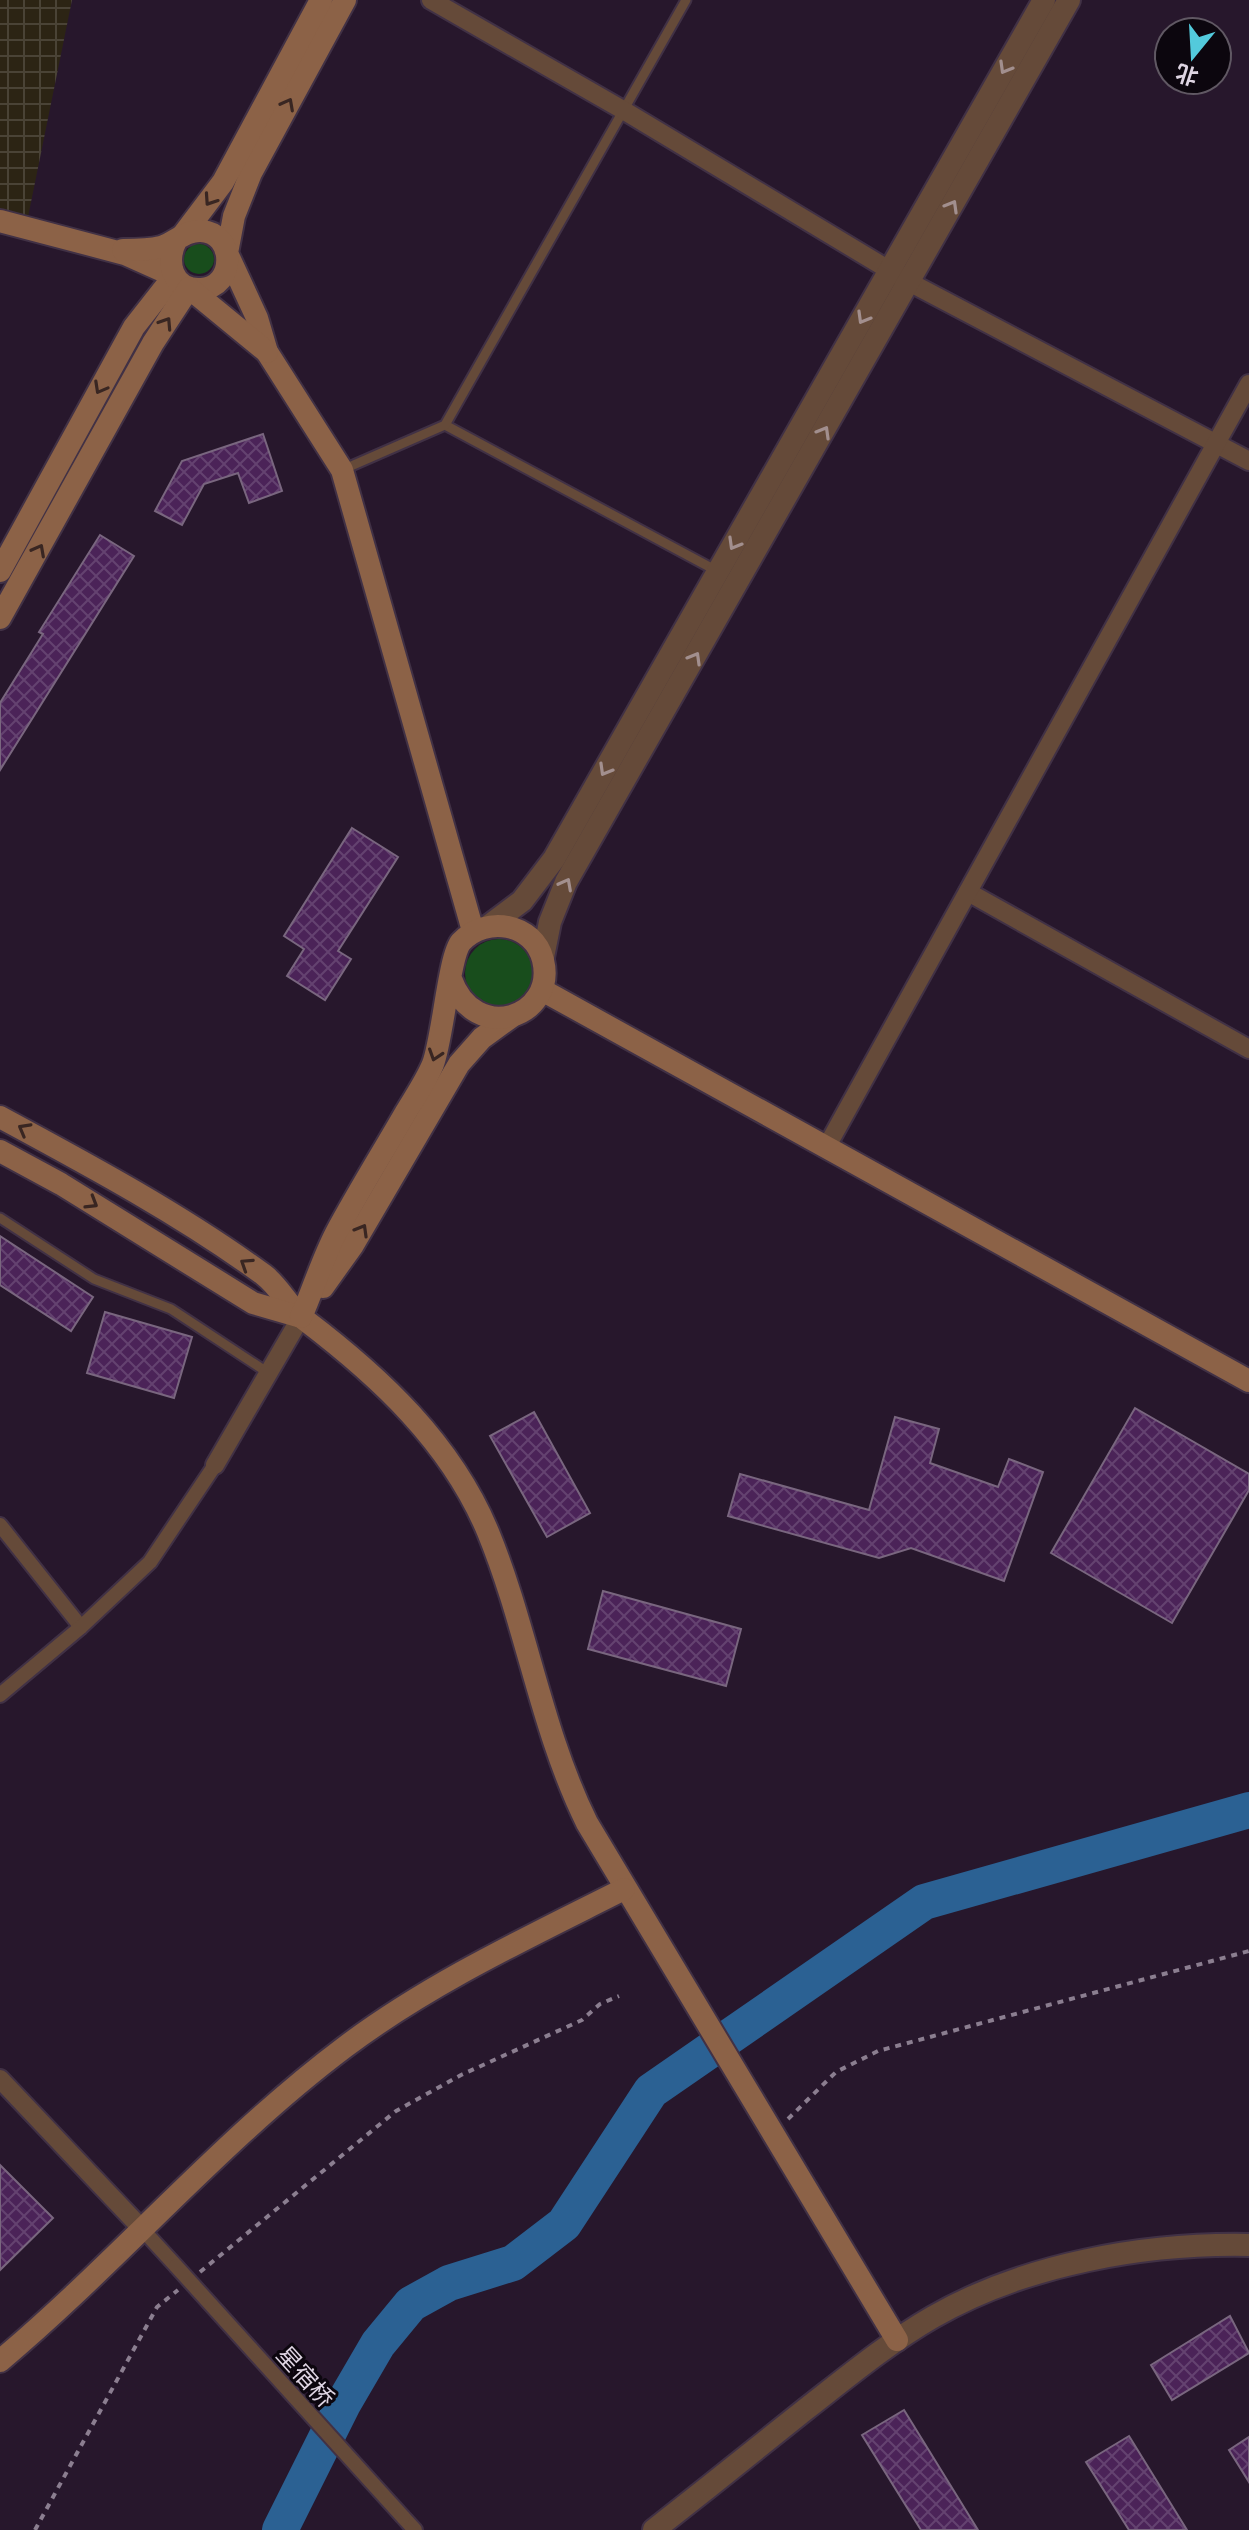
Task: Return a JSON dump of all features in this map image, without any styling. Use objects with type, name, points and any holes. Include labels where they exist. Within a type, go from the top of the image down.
[{"type":"main road","points":[[267,352],[182,282],[170,252],[223,182],[321,0]]},
{"type":"main road","points":[[0,221],[107,249],[182,282],[210,288],[225,274],[234,216],[251,173],[345,0]]},
{"type":"main road","points":[[107,249],[144,250],[180,238],[210,233],[218,238],[227,253],[257,318],[267,352],[342,470],[481,928]]},
{"type":"main road","points":[[0,571],[134,327],[182,282]]},
{"type":"main road","points":[[0,618],[153,343],[182,282]]},
{"type":"main road","points":[[507,925],[523,932],[543,957],[545,974],[542,990],[529,1007],[482,1038],[459,1064],[353,1245],[301,1317],[335,1235],[431,1068],[442,1034],[452,961],[459,944],[481,928],[507,925]]},
{"type":"main road","points":[[451,979],[457,997],[470,1010],[490,1018],[511,1017]]},
{"type":"main road","points":[[542,990],[1249,1381]]},
{"type":"main road","points":[[0,1117],[77,1158],[267,1277],[301,1317],[352,1355],[399,1400],[441,1451],[472,1499],[505,1578],[561,1766],[587,1823],[638,1913],[897,2340]]},
{"type":"main road","points":[[0,1151],[87,1199],[253,1303],[301,1317]]},
{"type":"main road","points":[[0,2361],[247,2131],[363,2034],[446,1982],[624,1889]]},
{"type":"street","points":[[431,0],[623,110],[900,276],[1249,461]]},
{"type":"street","points":[[543,957],[550,922],[566,882],[900,276],[1044,0]]},
{"type":"street","points":[[481,928],[522,901],[544,874],[718,571],[1069,0]]},
{"type":"street","points":[[826,1148],[1249,384]]},
{"type":"street","points":[[968,892],[1249,1049]]},
{"type":"street","points":[[0,1695],[81,1627],[150,1562],[215,1465],[301,1317]]},
{"type":"street","points":[[0,1525],[81,1627]]},
{"type":"street","points":[[0,2079],[143,2230]]},
{"type":"street","name":"星宿桥","points":[[143,2230],[415,2530]]},
{"type":"street","points":[[654,2530],[897,2340],[967,2300],[1066,2267],[1166,2248],[1249,2245]]},
{"type":"lane","points":[[342,470],[445,425],[686,0]]},
{"type":"lane","points":[[445,425],[718,571]]},
{"type":"lane","points":[[0,1218],[94,1279],[171,1309],[270,1374]]},
{"type":"path","points":[[773,2135],[836,2072],[878,2051],[1249,1951]]},
{"type":"path","points":[[191,2280],[396,2111],[461,2075],[582,2020],[600,2004],[619,1996]]},
{"type":"path","points":[[35,2530],[157,2307],[179,2289]]},
{"type":"shaded area","points":[[0,0],[72,0],[28,217],[0,209]]},
{"type":"green space","points":[[199,244],[210,248],[214,259],[210,270],[199,274],[188,270],[184,259],[188,248]]},
{"type":"green space","points":[[499,939],[523,949],[533,973],[523,997],[499,1007],[475,997],[465,973],[475,949]]},
{"type":"building","points":[[263,434],[282,491],[249,503],[238,473],[204,484],[182,525],[155,511],[182,461]]},
{"type":"building","points":[[100,535],[134,556],[0,770],[0,703],[43,634],[39,632]]},
{"type":"building","points":[[352,828],[398,857],[338,951],[351,959],[325,1000],[287,976],[304,949],[284,936]]},
{"type":"building","points":[[0,1236],[93,1297],[71,1331],[0,1285]]},
{"type":"building","points":[[105,1312],[192,1337],[174,1398],[87,1373]]},
{"type":"building","points":[[1135,1408],[1249,1474],[1249,1490],[1172,1623],[1051,1553]]},
{"type":"building","points":[[534,1412],[590,1513],[547,1537],[490,1436]]},
{"type":"building","points":[[895,1417],[939,1429],[930,1463],[998,1487],[1009,1459],[1043,1472],[1004,1581],[911,1548],[879,1558],[728,1516],[740,1474],[869,1510]]},
{"type":"building","points":[[603,1591],[741,1629],[726,1686],[588,1649]]},
{"type":"building","points":[[0,2165],[53,2218],[0,2270]]},
{"type":"building","points":[[1230,2316],[1249,2353],[1172,2400],[1151,2365]]},
{"type":"building","points":[[904,2410],[978,2530],[921,2530],[862,2435]]},
{"type":"building","points":[[1129,2436],[1187,2530],[1129,2530],[1086,2462]]},
{"type":"building","points":[[1249,2437],[1249,2482],[1229,2450]]},
{"type":"waterway","points":[[280,2530],[343,2404],[378,2344],[411,2304],[449,2283],[513,2263],[564,2224],[651,2091],[924,1902],[1249,1810]]}]
